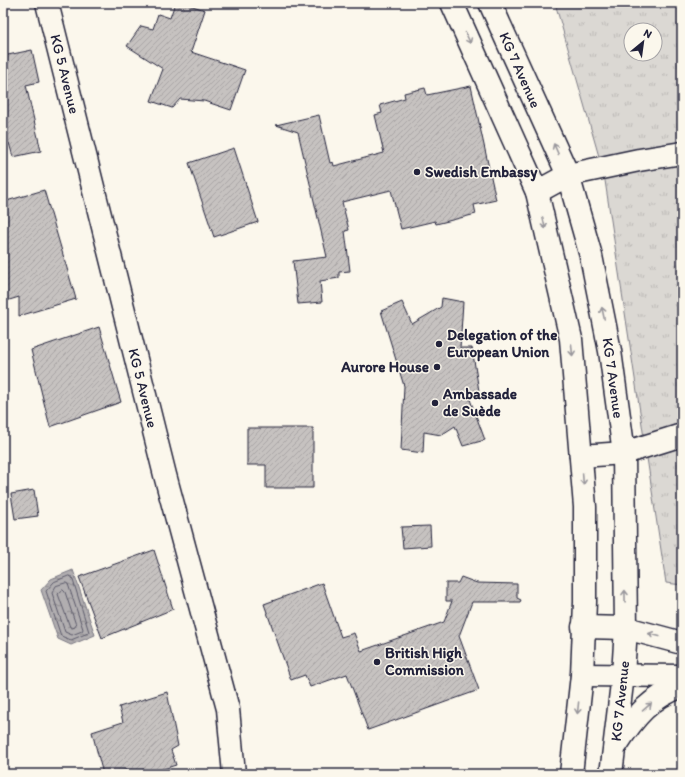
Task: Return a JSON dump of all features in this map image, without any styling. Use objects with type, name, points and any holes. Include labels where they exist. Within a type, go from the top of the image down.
[{"type":"main road","name":"KG 5 Avenue","points":[[47,3],[163,468],[228,710],[234,774]]},
{"type":"main road","points":[[452,3],[537,192],[571,339],[585,507],[585,602],[582,675],[571,774]]},
{"type":"main road","name":"KG 7 Avenue","points":[[490,3],[568,175],[591,256],[610,351],[624,453],[626,628],[623,675],[611,774]]},
{"type":"main road","points":[[537,192],[568,175],[682,153]]},
{"type":"main road","points":[[581,456],[624,453],[682,435]]},
{"type":"main road","points":[[583,627],[626,628],[682,643]]},
{"type":"main road","points":[[582,675],[682,676]]},
{"type":"main road","points":[[615,749],[630,724],[647,706],[674,689],[682,686]]},
{"type":"green space","points":[[555,3],[682,3],[682,585],[666,583],[604,174]]},
{"type":"water","points":[[73,570],[95,635],[71,645],[58,639],[41,590],[51,579]]},
{"type":"building","points":[[175,3],[183,3],[205,10],[191,52],[245,70],[231,110],[204,101],[180,99],[172,108],[151,101],[163,69],[127,46],[141,26],[153,29],[158,14],[170,18]]},
{"type":"building","points":[[32,50],[39,82],[26,85],[41,151],[13,157],[9,143],[3,144],[3,56]]},
{"type":"building","points":[[471,86],[496,200],[474,205],[476,214],[436,224],[435,221],[401,229],[391,190],[342,202],[349,230],[345,231],[350,271],[339,272],[339,278],[320,281],[322,302],[298,304],[293,261],[327,257],[298,132],[276,125],[319,115],[330,163],[333,162],[334,166],[384,153],[375,115],[382,113],[380,105],[405,98],[404,93],[425,88],[427,95]]},
{"type":"building","points":[[234,148],[258,222],[214,237],[189,163]]},
{"type":"building","points":[[44,190],[76,299],[19,316],[19,297],[3,302],[3,202]]},
{"type":"building","name":"Aurore House","points":[[442,298],[463,302],[460,348],[472,348],[479,391],[468,394],[485,440],[463,446],[455,426],[441,435],[424,432],[423,453],[401,450],[404,386],[381,311],[402,302],[412,324],[441,307]]},
{"type":"building","points":[[99,327],[121,402],[50,427],[31,350]]},
{"type":"building","points":[[247,428],[313,428],[313,488],[266,488],[266,465],[247,465]]},
{"type":"building","points":[[34,490],[38,516],[15,519],[11,494]]},
{"type":"building","points":[[430,526],[431,546],[403,548],[401,527]]},
{"type":"building","points":[[154,550],[173,609],[102,638],[79,577]]},
{"type":"building","name":"British High Commission","points":[[461,577],[477,583],[517,584],[517,598],[521,600],[520,602],[472,602],[459,636],[479,690],[368,730],[347,674],[310,687],[305,675],[291,680],[264,604],[322,583],[341,637],[354,633],[361,651],[444,622],[452,601],[446,601],[446,583],[458,583]]},
{"type":"building","points":[[167,692],[178,746],[171,750],[176,765],[147,774],[128,774],[126,770],[111,774],[103,774],[92,732],[123,722],[119,707]]},
{"type":"place","name":"Swedish Embassy","points":[[417,172]]},
{"type":"place","name":"Delegation of the European Union","points":[[439,344]]},
{"type":"place","name":"Aurore House","points":[[437,367]]},
{"type":"place","name":"Ambassade de Suède","points":[[435,403]]},
{"type":"place","name":"British High Commission","points":[[377,662]]}]
